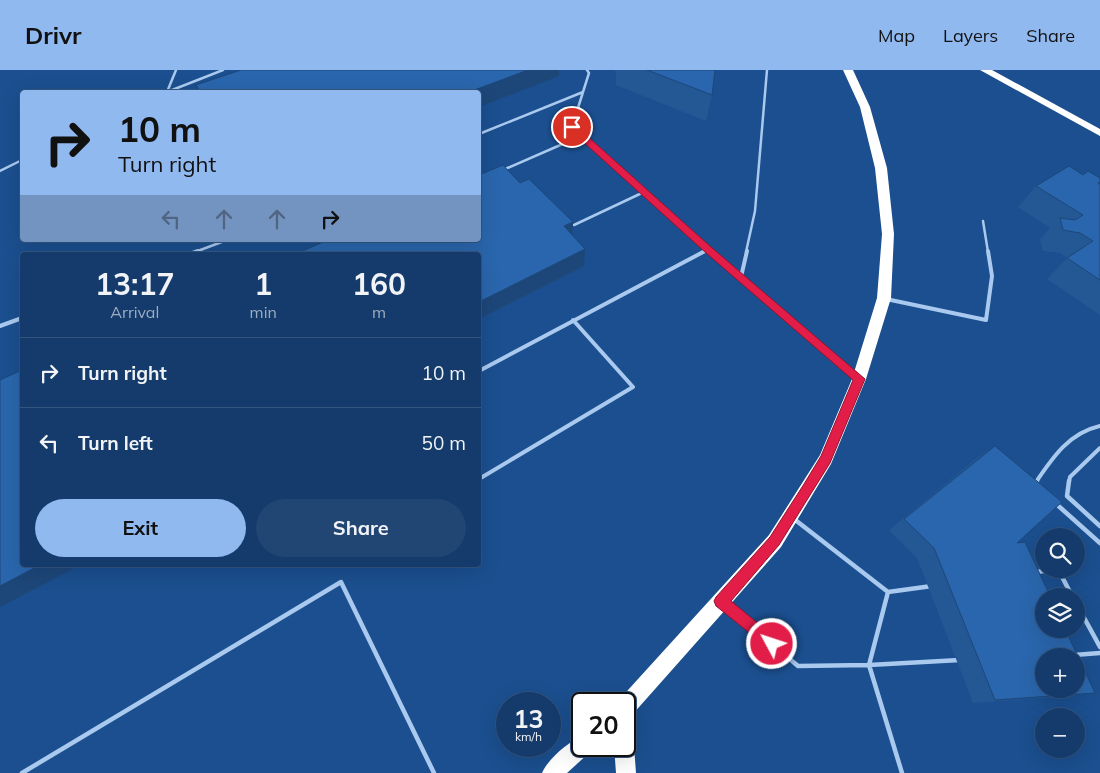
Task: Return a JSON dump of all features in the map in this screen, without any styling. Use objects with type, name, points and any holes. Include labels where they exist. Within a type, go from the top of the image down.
[{"type":"highway","points":[[636,696],[775,541],[826,459],[859,379],[884,298],[888,234],[881,168],[865,107],[848,70]]},
{"type":"highway","points":[[985,70],[1100,133]]},
{"type":"highway","points":[[552,773],[571,756]]},
{"type":"highway","points":[[625,757],[626,773]]},
{"type":"lane","points":[[168,90],[176,70]]},
{"type":"lane","points":[[172,90],[223,70]]},
{"type":"lane","points":[[587,70],[588,73],[572,127],[708,249],[859,379]]},
{"type":"lane","points":[[741,277],[755,211],[767,70]]},
{"type":"lane","points":[[481,133],[582,92]]},
{"type":"lane","points":[[496,173],[581,136]]},
{"type":"lane","points":[[0,171],[20,161]]},
{"type":"lane","points":[[574,225],[644,192]]},
{"type":"lane","points":[[884,298],[986,320],[992,276],[983,220]]},
{"type":"lane","points":[[196,252],[222,242]]},
{"type":"lane","points":[[481,369],[708,249]]},
{"type":"lane","points":[[0,326],[20,319]]},
{"type":"lane","points":[[481,478],[633,387],[573,320]]},
{"type":"lane","points":[[1042,490],[1035,484],[1064,444],[1088,427],[1100,426]]},
{"type":"lane","points":[[1100,448],[1070,478],[1067,496],[1100,526]]},
{"type":"lane","points":[[1049,497],[1100,543]]},
{"type":"lane","points":[[790,516],[888,592],[935,586]]},
{"type":"lane","points":[[1030,573],[1058,570],[1068,588]]},
{"type":"lane","points":[[22,773],[341,582],[434,773]]},
{"type":"lane","points":[[888,592],[869,665],[902,773]]},
{"type":"lane","points":[[721,601],[798,666],[869,665],[965,660]]},
{"type":"lane","points":[[1085,620],[1100,647]]},
{"type":"lane","points":[[1085,655],[1100,654]]},
{"type":"building","points":[[241,70],[528,70],[474,90],[200,90],[196,85]]},
{"type":"building","points":[[647,70],[715,70],[712,95]]},
{"type":"building","points":[[503,165],[520,183],[529,179],[573,222],[564,226],[585,249],[481,301],[481,252],[300,252],[323,242],[481,242],[481,174]]},
{"type":"building","points":[[1069,166],[1083,175],[1088,171],[1100,178],[1098,183],[1100,184],[1100,280],[1067,258],[1093,241],[1080,233],[1063,230],[1060,218],[1075,220],[1083,215],[1036,186]]},
{"type":"building","points":[[20,371],[20,567],[36,567],[0,586],[0,380]]},
{"type":"building","points":[[995,446],[1062,502],[1017,543],[1025,542],[1035,564],[1035,578],[1042,578],[1046,588],[1035,588],[1035,638],[1069,638],[1074,648],[1035,648],[1035,697],[995,700],[934,548],[904,519]]},
{"type":"building","points":[[1085,672],[1095,693],[1085,694]]},
{"type":"route","points":[[572,127],[708,249],[859,379],[826,459],[808,488],[775,541],[721,601],[772,644]]}]
